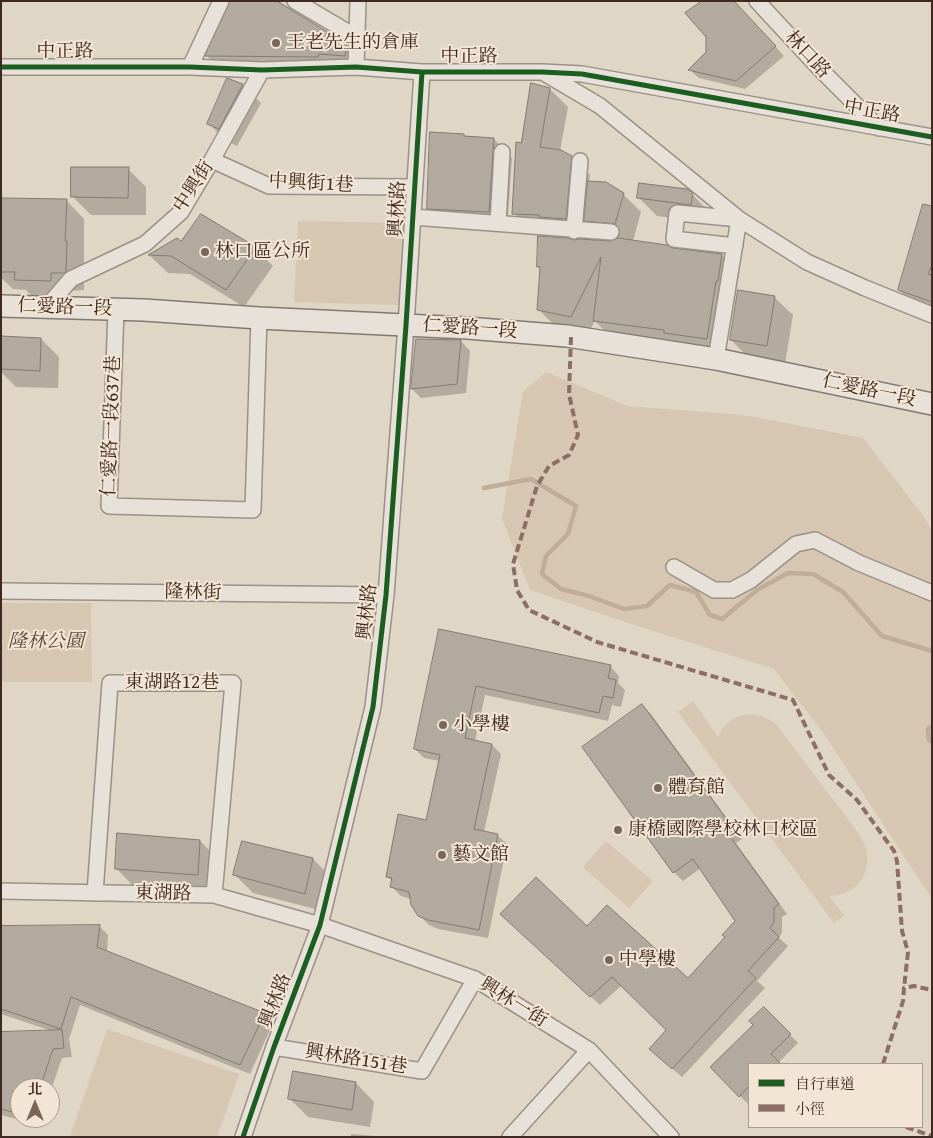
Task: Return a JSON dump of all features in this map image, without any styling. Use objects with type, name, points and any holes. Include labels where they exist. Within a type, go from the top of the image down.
[{"type":"main road","name":"仁愛路一段","points":[[1,306],[406,324],[567,336],[716,359],[932,404]]},
{"type":"street","points":[[190,67],[221,1]]},
{"type":"street","points":[[294,1],[356,37]]},
{"type":"street","points":[[356,67],[358,1]]},
{"type":"street","name":"林口路","points":[[758,1],[820,69],[879,128]]},
{"type":"street","name":"中正路","points":[[1,67],[190,67],[262,70],[356,67],[422,72],[582,74],[932,138]]},
{"type":"street","name":"中興街","points":[[46,308],[71,279],[145,244],[180,212],[212,160],[262,70]]},
{"type":"street","name":"興林路","points":[[243,1137],[274,1047],[320,925],[374,707],[386,595],[422,72]]},
{"type":"street","points":[[542,72],[600,106],[739,219],[807,262],[932,315]]},
{"type":"street","points":[[498,223],[502,152]]},
{"type":"street","name":"中興街1巷","points":[[212,160],[269,186],[414,187]]},
{"type":"street","points":[[574,231],[580,162]]},
{"type":"street","points":[[734,246],[674,239],[677,213],[739,219]]},
{"type":"street","points":[[413,218],[498,223],[574,231],[611,232]]},
{"type":"street","points":[[716,359],[739,219]]},
{"type":"street","name":"仁愛路一段637巷","points":[[116,310],[109,506],[253,510],[259,318]]},
{"type":"street","points":[[674,567],[714,590],[732,590],[751,580],[796,544],[815,540],[859,563],[932,593]]},
{"type":"street","name":"隆林街","points":[[1,591],[386,595]]},
{"type":"street","name":"東湖路12巷","points":[[94,893],[110,682],[233,682],[214,895]]},
{"type":"street","name":"東湖路","points":[[1,891],[214,895],[320,925]]},
{"type":"street","name":"興林一街","points":[[320,925],[474,979],[589,1050],[672,1137]]},
{"type":"street","name":"興林路151巷","points":[[274,1047],[422,1071],[474,979]]},
{"type":"street","points":[[510,1137],[589,1050]]},
{"type":"green space","points":[[298,221],[404,223],[400,305],[294,302]]},
{"type":"green space","points":[[546,372],[627,406],[744,415],[863,438],[925,518],[932,532],[932,899],[822,731],[774,669],[530,590],[502,519],[523,392]]},
{"type":"green space","name":"隆林公園","points":[[1,603],[91,603],[92,682],[1,682]]},
{"type":"green space","points":[[693,701],[718,737],[729,722],[743,715],[760,716],[776,724],[857,831],[867,853],[867,867],[862,879],[852,889],[843,894],[829,896],[844,915],[834,923],[678,712]]},
{"type":"green space","points":[[606,841],[653,881],[629,908],[583,867]]},
{"type":"green space","points":[[107,1029],[239,1074],[217,1137],[70,1137]]},
{"type":"building","points":[[230,1],[277,1],[347,44],[345,56],[319,54],[318,57],[205,56]]},
{"type":"building","points":[[702,1],[734,1],[776,46],[736,81],[688,70],[706,52],[706,37],[685,13]]},
{"type":"building","points":[[227,78],[243,84],[219,129],[207,124]]},
{"type":"building","points":[[531,83],[550,88],[540,147],[561,150],[572,156],[566,219],[512,214],[516,142],[521,143]]},
{"type":"building","points":[[430,132],[494,138],[489,212],[427,209]]},
{"type":"building","points":[[71,167],[129,167],[128,198],[71,197]]},
{"type":"building","points":[[588,181],[606,182],[624,193],[615,224],[584,221]]},
{"type":"building","points":[[639,183],[687,189],[693,193],[691,205],[637,198]]},
{"type":"building","points":[[1,198],[67,199],[66,271],[64,273],[51,273],[51,281],[14,280],[15,272],[1,272]]},
{"type":"building","points":[[923,204],[932,206],[932,265],[928,274],[932,275],[932,302],[898,290]]},
{"type":"building","name":"林口區公所","points":[[201,214],[256,247],[226,290],[171,256],[148,255],[177,238],[181,241]]},
{"type":"building","points":[[538,236],[610,241],[618,238],[667,245],[673,248],[722,254],[707,339],[664,333],[664,330],[593,321],[601,257],[571,317],[537,310],[540,267],[537,267]]},
{"type":"building","points":[[738,290],[775,296],[767,346],[730,340]]},
{"type":"building","points":[[1,336],[41,338],[40,371],[1,369]]},
{"type":"building","points":[[416,339],[461,340],[457,384],[411,389]]},
{"type":"building","name":"小學樓","points":[[439,629],[611,665],[608,678],[616,680],[613,698],[603,696],[599,713],[476,686],[465,738],[492,744],[474,829],[498,834],[479,930],[428,920],[418,916],[411,905],[409,892],[390,887],[392,878],[386,877],[398,814],[426,820],[440,755],[414,749]]},
{"type":"building","points":[[642,704],[734,829],[728,834],[779,904],[774,908],[774,922],[770,928],[779,937],[748,971],[756,978],[672,1069],[649,1049],[666,1030],[612,977],[590,997],[500,914],[536,877],[587,926],[607,905],[688,978],[725,937],[722,935],[735,921],[693,859],[673,873],[582,747]]},
{"type":"building","points":[[117,833],[200,840],[198,875],[115,869]]},
{"type":"building","points":[[242,841],[313,858],[305,894],[233,875]]},
{"type":"building","points":[[100,925],[97,947],[265,1013],[240,1065],[71,997],[61,1029],[1,1009],[1,926]]},
{"type":"building","points":[[764,1007],[791,1034],[771,1054],[780,1063],[748,1063],[748,1087],[739,1097],[710,1067],[753,1025],[749,1021]]},
{"type":"building","points":[[62,1030],[64,1048],[53,1049],[43,1078],[10,1078],[10,1111],[1,1109],[1,1032]]},
{"type":"building","points":[[293,1071],[356,1082],[352,1110],[288,1099]]},
{"type":"waterway","points":[[484,488],[531,479],[576,506],[568,534],[546,556],[542,574],[561,589],[589,596],[624,609],[647,606],[670,585],[696,592],[710,615],[722,619],[757,590],[788,573],[813,574],[843,592],[882,636],[932,651]]},
{"type":"waterway","points":[[932,726],[928,729],[929,740],[932,742]]},
{"type":"marked path","points":[[571,337],[569,394],[578,435],[569,455],[549,466],[537,486],[513,564],[517,590],[529,610],[597,642],[793,700],[829,775],[857,800],[894,851],[897,861],[902,931],[908,952],[904,988]]},
{"type":"marked path","points":[[883,1063],[903,1001],[904,988],[914,986],[932,990]]},
{"type":"marked path","points":[[909,1128],[932,1136]]},
{"type":"cycle path","points":[[1,67],[190,67],[262,70],[356,67],[422,72],[582,74],[932,137]]},
{"type":"cycle path","points":[[243,1137],[274,1047],[320,925],[373,707],[386,595],[422,72]]},
{"type":"place","name":"王老先生的倉庫","points":[[276,43]]},
{"type":"place","name":"林口區公所","points":[[205,252]]},
{"type":"place","name":"小學樓","points":[[443,725]]},
{"type":"place","name":"體育館","points":[[658,788]]},
{"type":"place","name":"康橋國際學校林口校區","points":[[618,830]]},
{"type":"place","name":"藝文館","points":[[442,855]]},
{"type":"place","name":"中學樓","points":[[609,960]]}]
